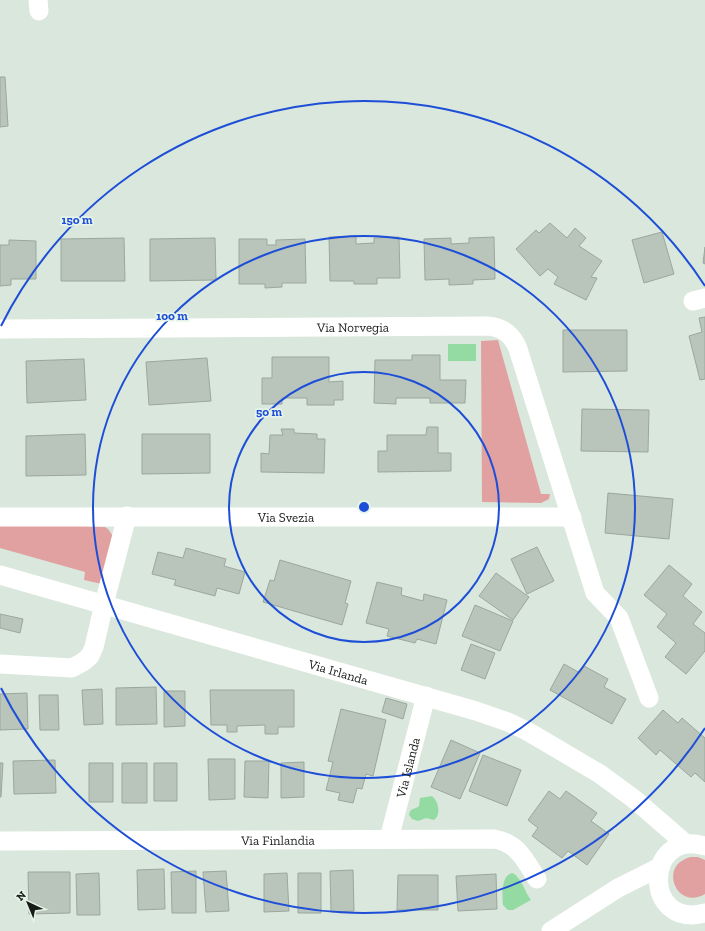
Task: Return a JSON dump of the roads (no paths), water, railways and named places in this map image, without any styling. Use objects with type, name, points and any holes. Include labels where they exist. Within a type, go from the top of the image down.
[{"type":"street","name":"Via Norvegia","points":[[0,329],[473,326],[496,327],[507,332],[518,349],[595,593],[619,618],[649,698]]},
{"type":"street","points":[[0,664],[69,668],[75,667],[87,659],[92,652],[127,516]]},
{"type":"street","name":"Via Svezia","points":[[0,517],[572,517]]},
{"type":"street","name":"Via Irlanda","points":[[0,575],[492,716],[527,731],[600,774],[629,794],[686,844]]},
{"type":"street","name":"Via Islanda","points":[[389,839],[426,696]]},
{"type":"street","name":"Via Irlanda","points":[[655,817],[663,840],[661,864],[657,882],[659,891]]},
{"type":"street","name":"Via Finlandia","points":[[0,841],[489,839],[504,841],[513,846],[519,852],[537,879]]},
{"type":"street","points":[[551,931],[618,888],[661,864],[676,848],[686,844],[698,844],[705,846]]},
{"type":"street","points":[[618,888],[659,891],[665,901],[674,910],[684,914],[696,915],[705,913]]}]
